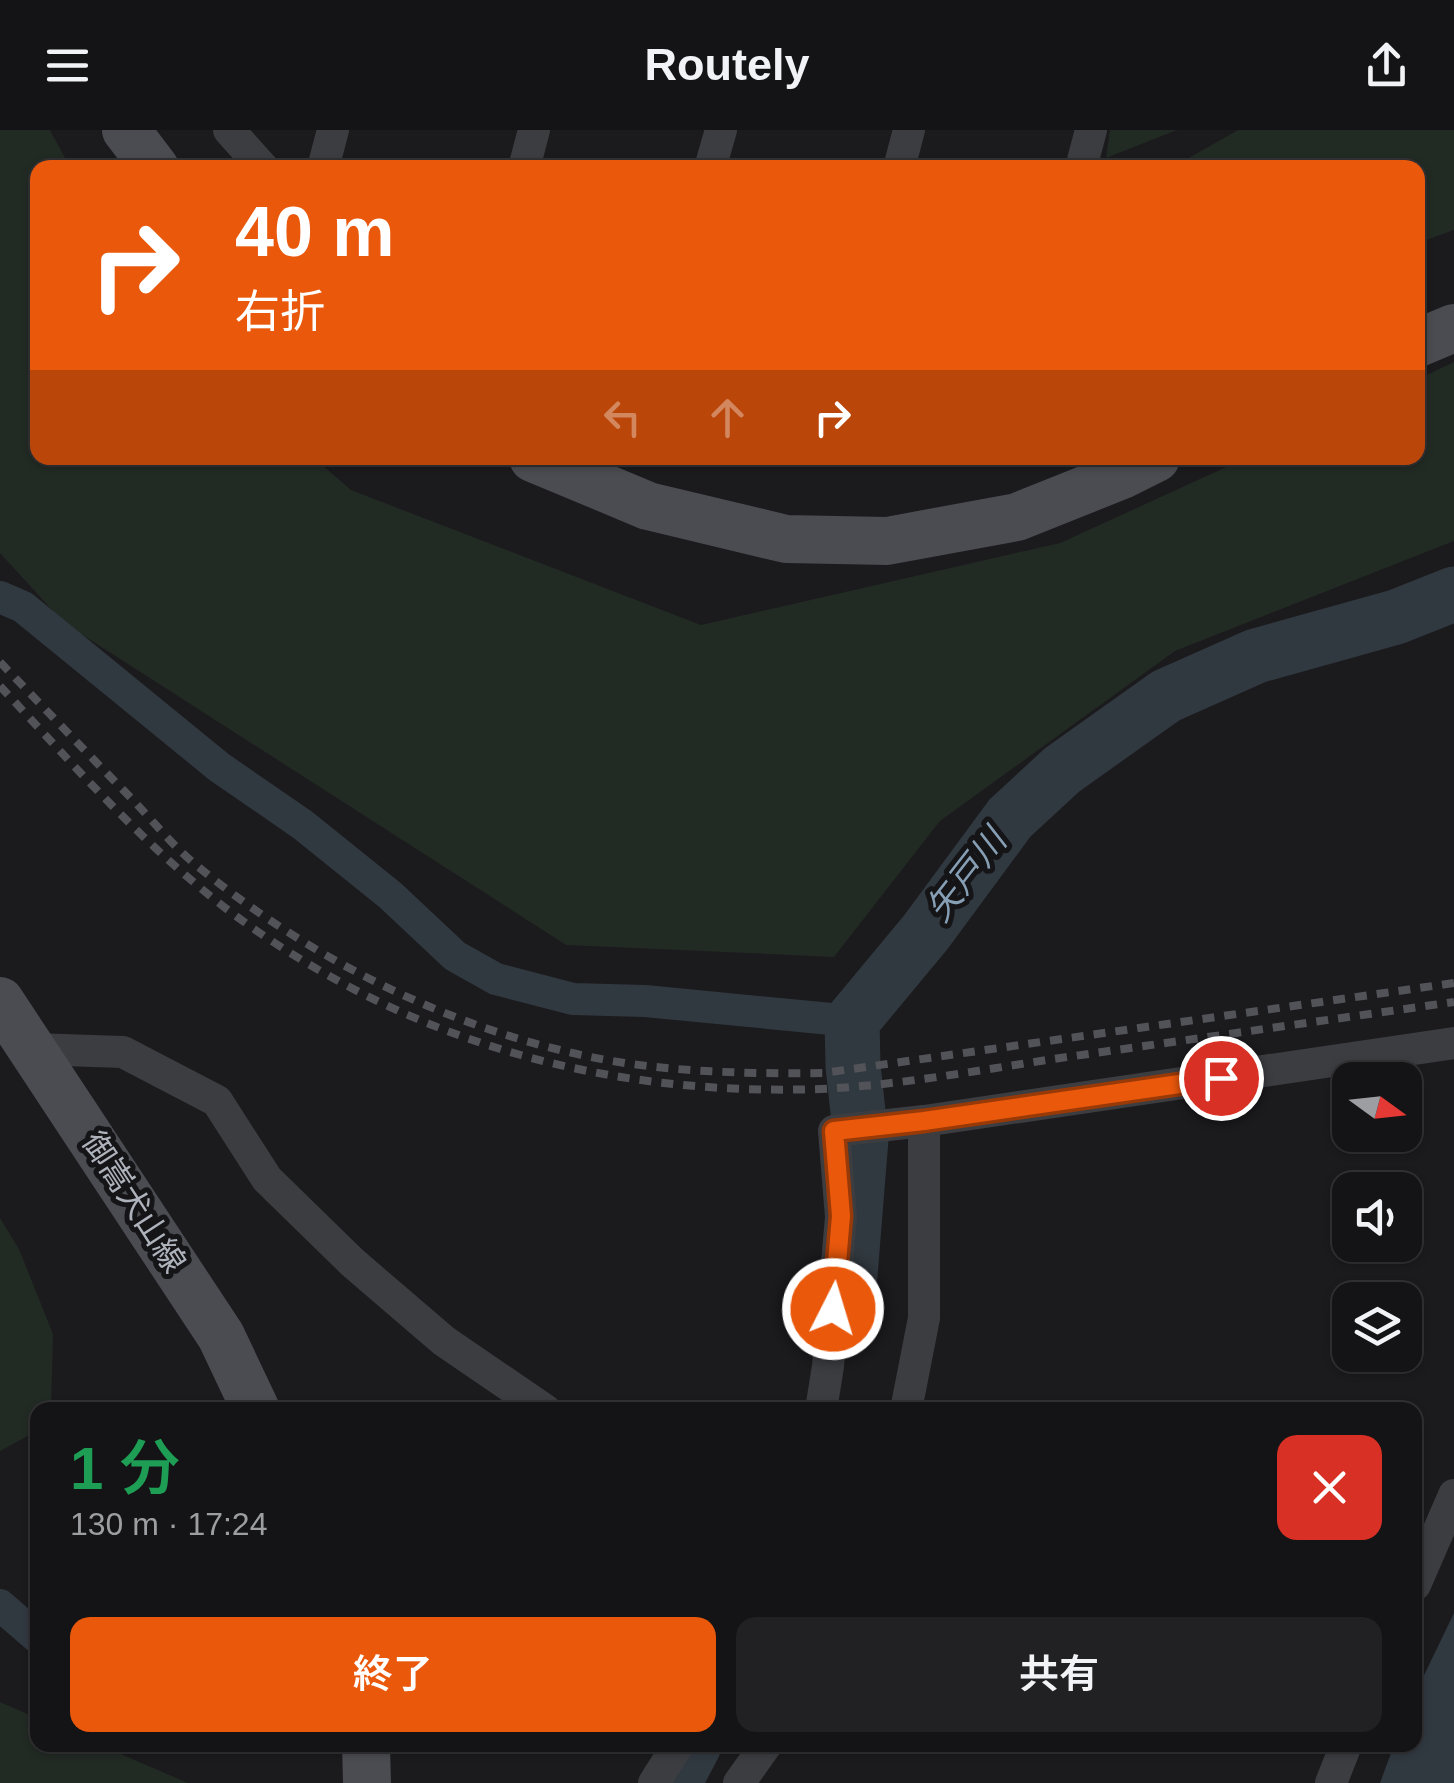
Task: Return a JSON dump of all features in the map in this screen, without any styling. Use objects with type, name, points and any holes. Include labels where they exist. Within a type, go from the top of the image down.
[{"type":"street","points":[[126,130],[149,160]]},
{"type":"street","points":[[229,130],[257,160]]},
{"type":"street","points":[[324,160],[333,130]]},
{"type":"street","points":[[526,160],[534,130]]},
{"type":"street","points":[[712,160],[720,130]]},
{"type":"street","points":[[901,160],[908,130]]},
{"type":"street","points":[[1083,160],[1091,130]]},
{"type":"street","points":[[1425,340],[1454,328]]},
{"type":"street","points":[[550,465],[648,506],[786,539],[888,541],[1017,516],[1142,465]]},
{"type":"street","name":"御嵩犬山線","points":[[0,1000],[222,1336],[252,1402]]},
{"type":"street","points":[[822,1402],[841,1216],[834,1131],[1454,1043]]},
{"type":"street","points":[[33,1050],[123,1052],[217,1101],[267,1179],[352,1262],[444,1341],[533,1402]]},
{"type":"street","points":[[908,1402],[924,1318],[924,1121]]},
{"type":"street","points":[[1422,1570],[1454,1495]]},
{"type":"street","points":[[366,1752],[367,1783]]},
{"type":"street","points":[[654,1783],[674,1752]]},
{"type":"street","points":[[739,1783],[761,1752]]},
{"type":"shaded area","points":[[0,130],[50,130],[66,160],[30,160],[30,465],[322,465],[351,490],[701,625],[1060,543],[1231,465],[1425,465],[1425,376],[1454,362],[1454,541],[1175,651],[940,821],[834,957],[566,945],[64,623],[0,553]]},
{"type":"shaded area","points":[[1110,130],[1177,130],[1106,158]]},
{"type":"shaded area","points":[[1238,130],[1454,130],[1454,230],[1425,240],[1425,160],[1185,160]]},
{"type":"shaded area","points":[[0,1218],[19,1249],[53,1334],[51,1402],[30,1402],[30,1435],[0,1451]]},
{"type":"shaded area","points":[[1454,1613],[1454,1783],[1380,1783],[1391,1752],[1422,1752],[1422,1679]]},
{"type":"shaded area","points":[[0,1702],[30,1715],[30,1752],[116,1752],[188,1783],[0,1783]]},
{"type":"waterway","name":"矢戸川","points":[[850,1275],[861,1139],[852,1021],[926,932],[1010,818],[1062,770],[1166,696],[1256,656],[1396,617],[1454,594]]},
{"type":"waterway","points":[[0,597],[23,607],[219,767],[303,825],[390,895],[455,956],[496,979],[573,999],[645,1001],[852,1021]]},
{"type":"waterway","points":[[0,1605],[30,1631]]},
{"type":"waterway","name":"矢戸川","points":[[674,1783],[690,1752]]},
{"type":"railway","points":[[0,662],[188,858],[278,926],[414,1000],[462,1020],[560,1050],[625,1063],[691,1070],[824,1073],[1454,983]]},
{"type":"railway","points":[[0,686],[152,845],[254,929],[385,1005],[524,1056],[596,1073],[669,1084],[744,1089],[852,1087],[1454,1002]]},
{"type":"route","points":[[833,1309],[841,1216],[834,1131],[1221,1078]]}]
